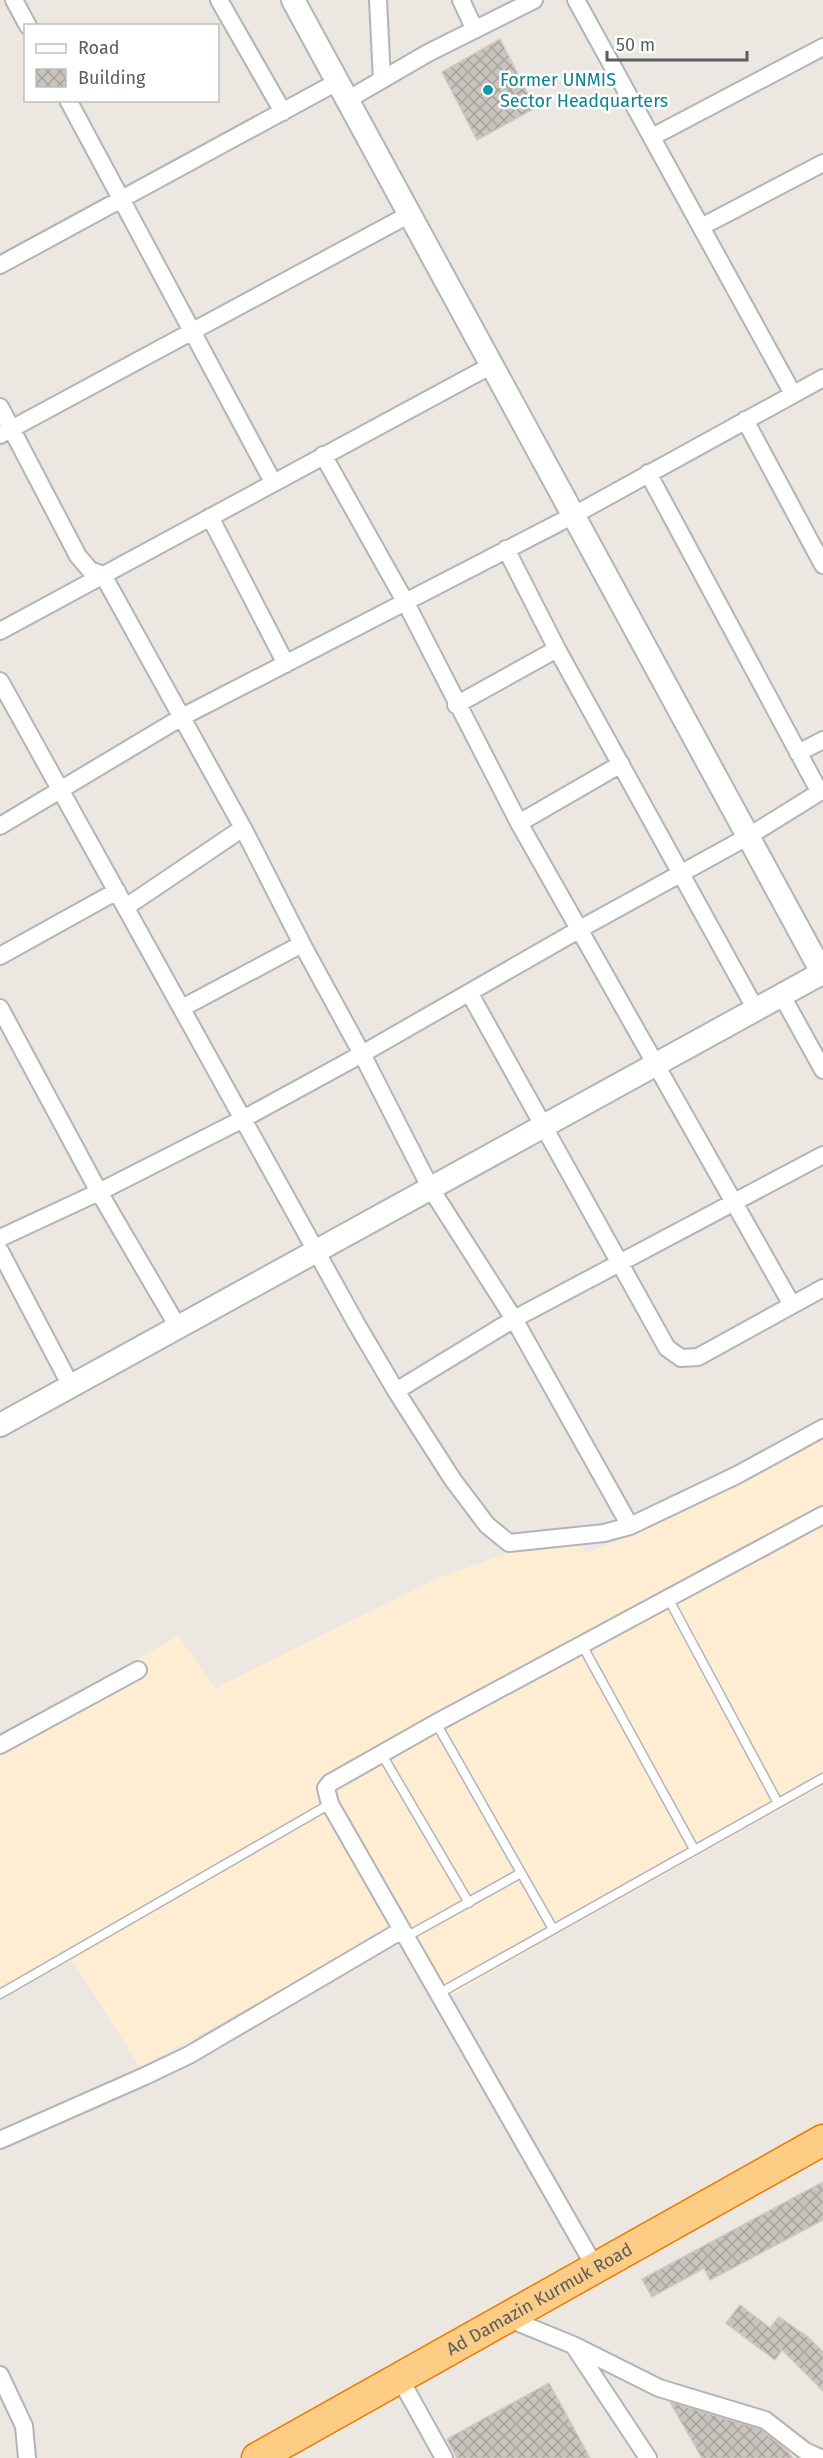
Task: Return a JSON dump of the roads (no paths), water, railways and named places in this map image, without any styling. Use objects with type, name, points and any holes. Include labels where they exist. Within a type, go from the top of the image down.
[{"type":"highway","name":"Ad Damazin Kurmuk Road","points":[[257,2458],[823,2140]]},
{"type":"street","points":[[14,0],[27,24]]},
{"type":"street","points":[[219,0],[283,112]]},
{"type":"street","points":[[0,1425],[755,1008],[823,974],[293,0]]},
{"type":"street","points":[[378,0],[382,80]]},
{"type":"street","points":[[461,0],[475,30]]},
{"type":"street","points":[[0,265],[283,112],[342,91],[382,80],[428,53],[534,0]]},
{"type":"street","points":[[576,0],[793,394]]},
{"type":"street","points":[[652,137],[823,47]]},
{"type":"street","points":[[69,102],[273,482]]},
{"type":"street","points":[[701,227],[823,163]]},
{"type":"street","points":[[6,431],[410,214]]},
{"type":"street","points":[[0,631],[492,365]]},
{"type":"street","points":[[0,826],[182,717],[574,515],[823,378]]},
{"type":"street","points":[[0,406],[6,431],[78,555],[90,570],[103,575],[182,717],[243,828],[431,1189],[514,1319],[630,1526]]},
{"type":"street","points":[[745,420],[823,565]]},
{"type":"street","points":[[323,455],[406,603],[456,705],[519,823],[792,1305]]},
{"type":"street","points":[[0,1238],[99,1192],[243,1119],[749,836],[821,790],[798,753],[648,473]]},
{"type":"street","points":[[210,517],[286,664]]},
{"type":"street","points":[[506,549],[557,649],[755,1008]]},
{"type":"street","points":[[456,705],[557,649]]},
{"type":"street","points":[[0,681],[396,1391],[453,1480],[487,1525],[508,1543],[604,1533],[630,1526],[737,1475],[823,1428]]},
{"type":"street","points":[[798,753],[823,740]]},
{"type":"street","points":[[519,823],[621,764]]},
{"type":"street","points":[[126,907],[243,828]]},
{"type":"street","points":[[0,956],[117,891]]},
{"type":"street","points":[[182,1008],[302,944]]},
{"type":"street","points":[[470,994],[667,1348],[681,1358],[698,1357],[823,1288]]},
{"type":"street","points":[[781,994],[823,1070]]},
{"type":"street","points":[[0,1008],[99,1192],[178,1327]]},
{"type":"street","points":[[396,1391],[514,1319],[823,1155]]},
{"type":"street","points":[[0,1251],[71,1386]]},
{"type":"street","points":[[595,2267],[330,1804],[326,1790],[330,1783],[381,1753],[823,1515]]},
{"type":"street","points":[[0,1745],[138,1670]]},
{"type":"street","points":[[0,2140],[189,2055],[404,1933]]},
{"type":"street","points":[[507,2318],[573,2345],[658,2388],[765,2420],[805,2451],[820,2458]]},
{"type":"street","points":[[573,2345],[648,2458]]},
{"type":"street","points":[[0,2375],[24,2426],[27,2458]]},
{"type":"street","points":[[399,2377],[444,2458]]},
{"type":"lane","points":[[668,1598],[778,1803]]},
{"type":"lane","points":[[582,1645],[694,1849]]},
{"type":"lane","points":[[436,1723],[553,1929]]},
{"type":"lane","points":[[381,1753],[469,1903]]},
{"type":"lane","points":[[438,1994],[823,1778]]},
{"type":"lane","points":[[0,1995],[330,1804]]},
{"type":"lane","points":[[404,1933],[469,1903],[521,1873]]},
{"type":"place","name":"Former UNMIS Sector Headquarters","points":[[488,90]]}]
